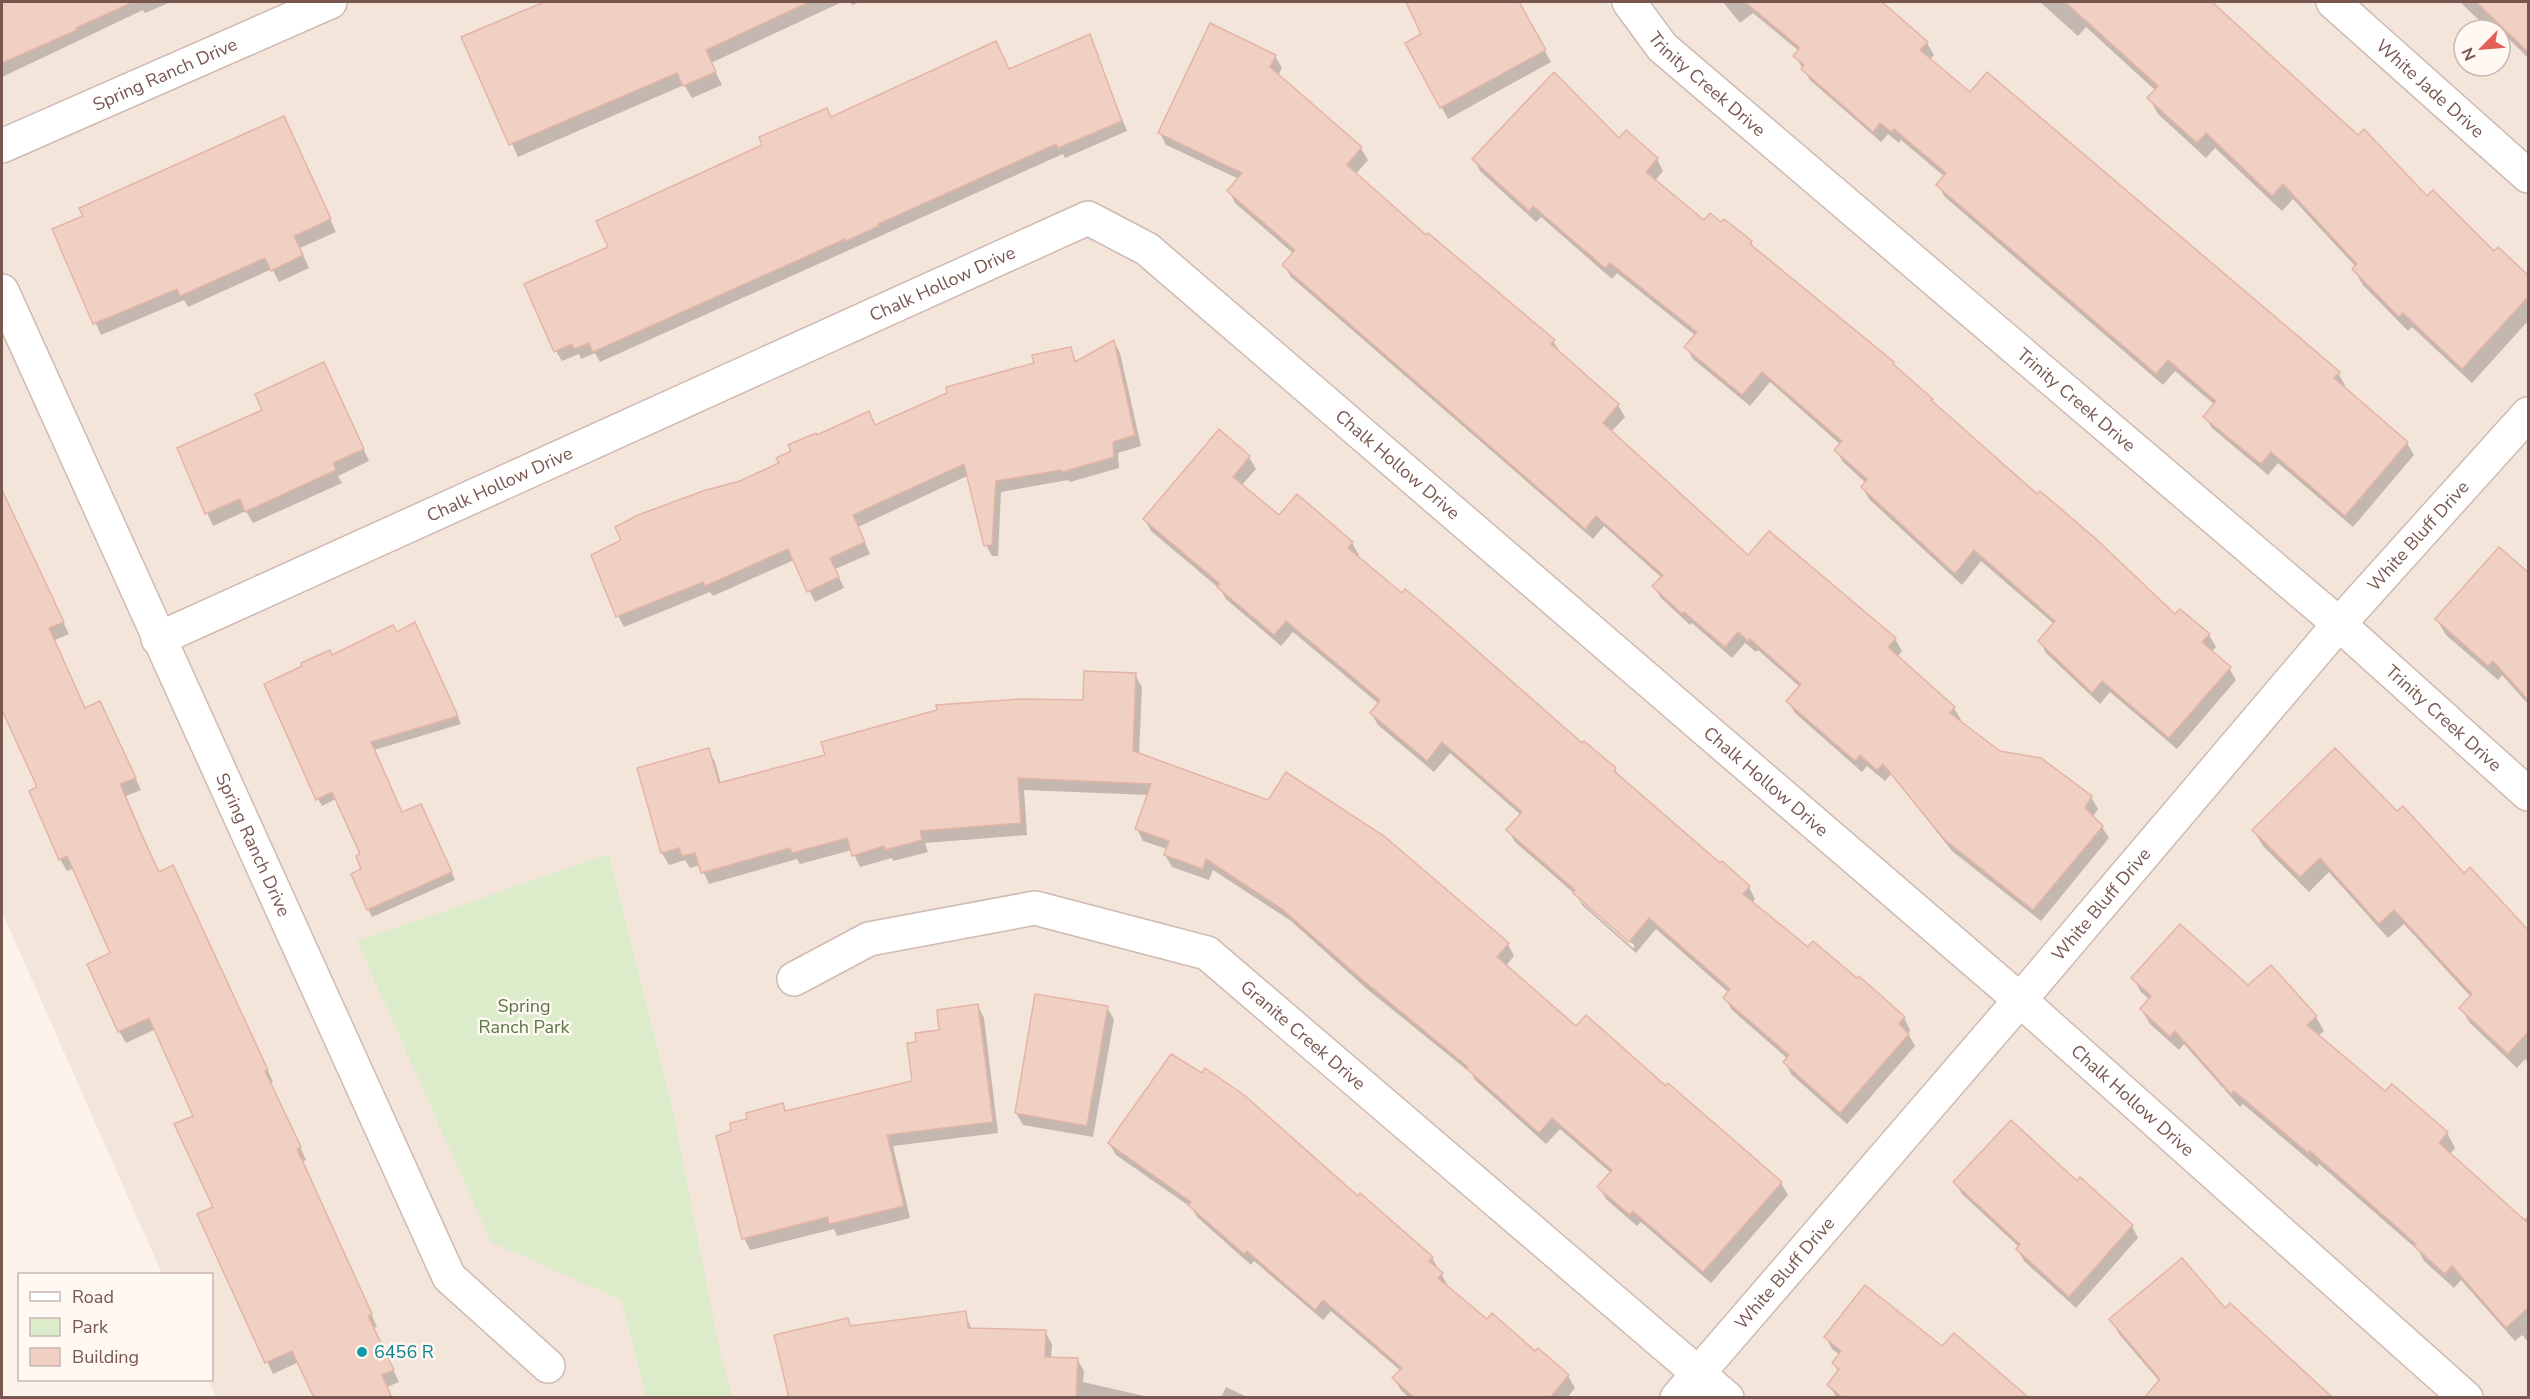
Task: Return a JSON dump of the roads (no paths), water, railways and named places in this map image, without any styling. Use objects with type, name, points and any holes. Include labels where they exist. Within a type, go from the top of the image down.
[{"type":"street","name":"Spring Ranch Drive","points":[[2,146],[330,2]]},
{"type":"street","name":"Trinity Creek Drive","points":[[1629,2],[1662,46],[2339,624],[2529,794]]},
{"type":"street","name":"White Jade Drive","points":[[2333,2],[2529,176]]},
{"type":"street","name":"Chalk Hollow Drive","points":[[158,639],[1088,218],[1147,249],[2020,1000],[2466,1398]]},
{"type":"street","name":"Spring Ranch Drive","points":[[2,291],[449,1276],[548,1366]]},
{"type":"street","name":"White Bluff Drive","points":[[1677,1398],[2020,1000],[2339,624],[2529,414]]},
{"type":"street","name":"Granite Creek Drive","points":[[794,979],[869,939],[1035,908],[1207,953],[1727,1398]]},
{"type":"place","name":"6456 R","points":[[362,1352]]},
{"type":"park label","name":"Spring Ranch Park","points":[[524,1016]]}]
